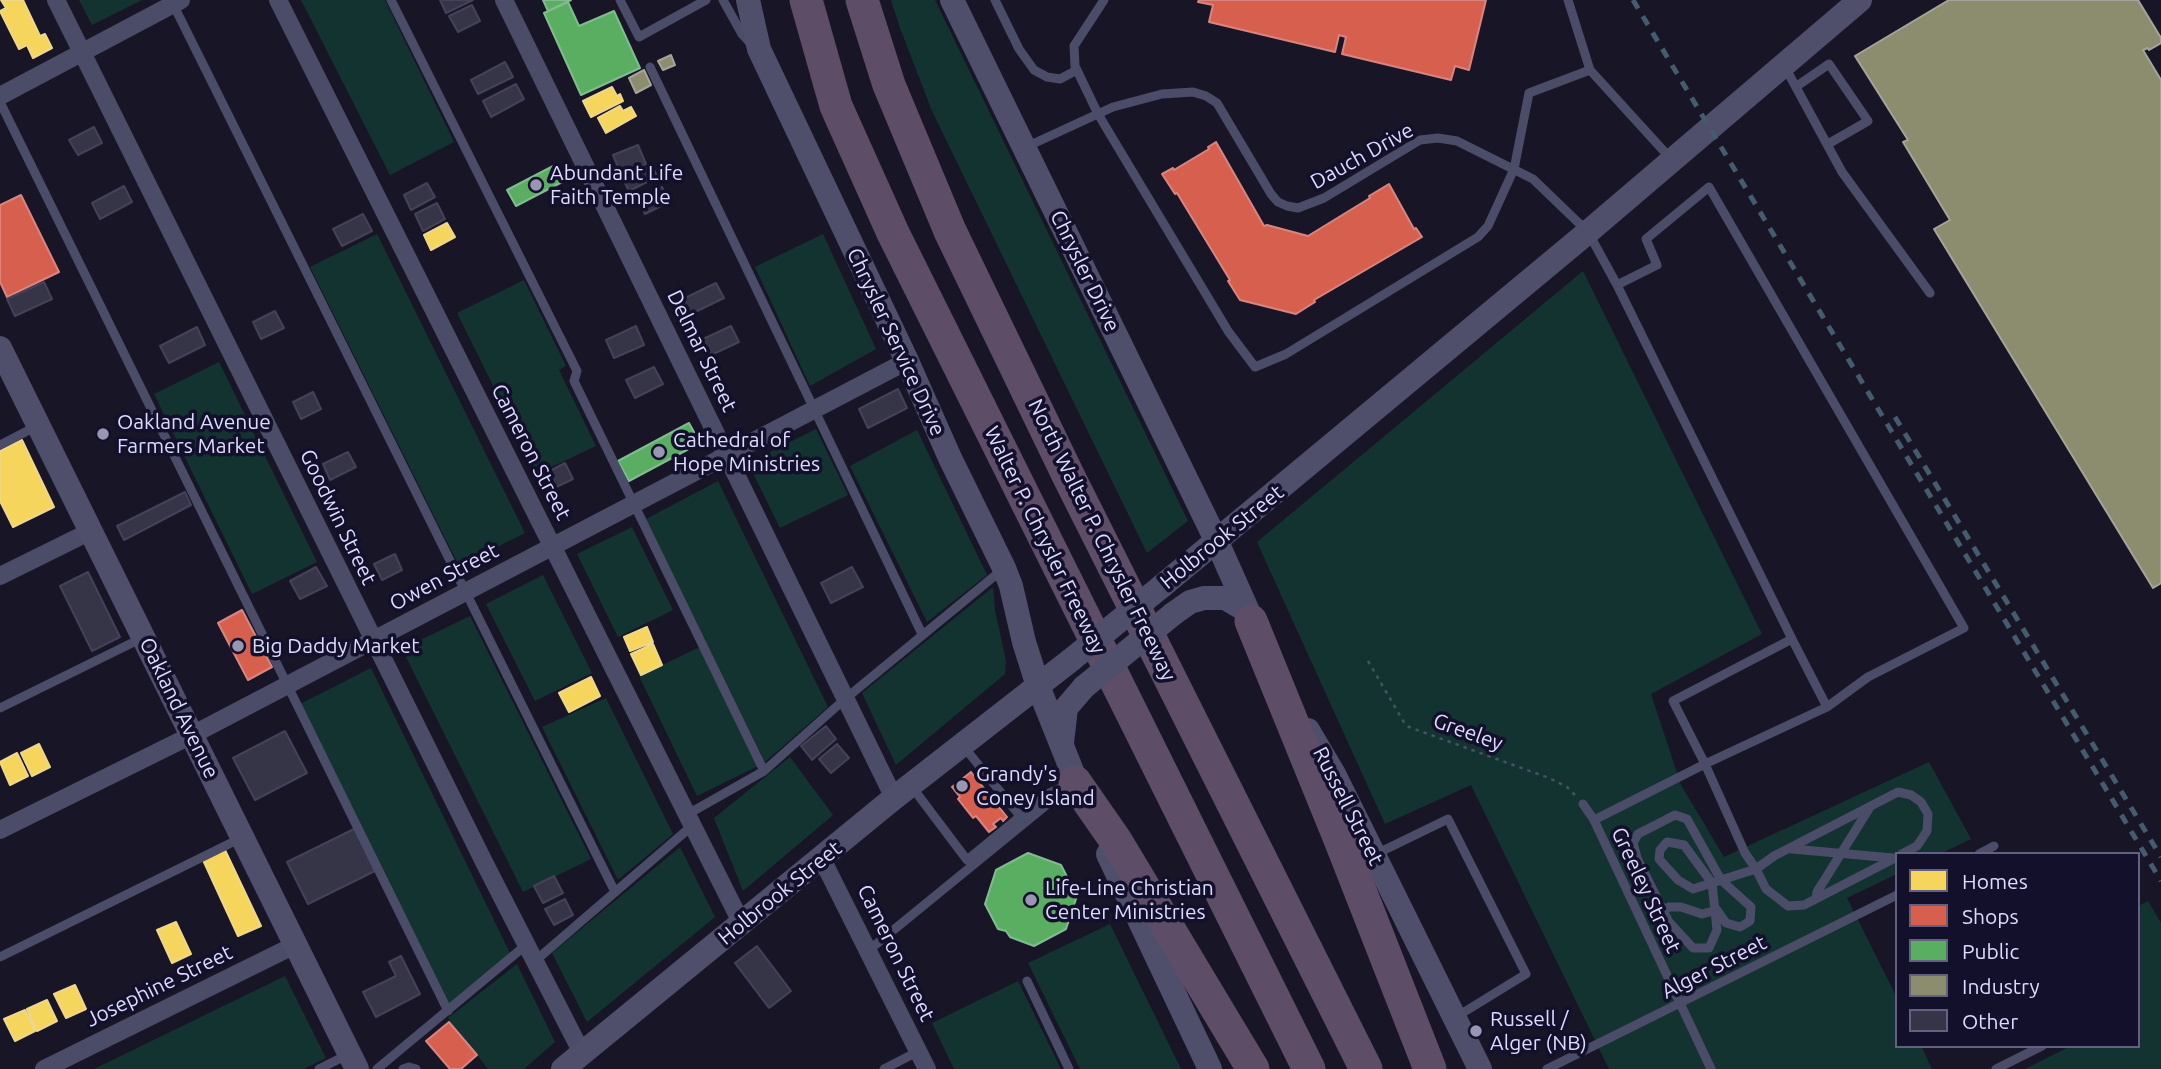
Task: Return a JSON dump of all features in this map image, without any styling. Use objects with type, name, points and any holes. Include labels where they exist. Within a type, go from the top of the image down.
[{"type":"highway","name":"Walter P. Chrysler Freeway","points":[[806,0],[836,107],[893,233],[1309,1069]]},
{"type":"highway","name":"North Walter P. Chrysler Freeway","points":[[862,0],[889,85],[950,231],[1068,475],[1366,1069]]},
{"type":"highway","points":[[1249,616],[1430,1069]]},
{"type":"highway","points":[[1073,778],[1116,841],[1253,1069]]},
{"type":"street","name":"Goodwin Street","points":[[56,0],[582,1053]]},
{"type":"street","name":"Cameron Street","points":[[278,0],[743,924]]},
{"type":"street","name":"Delmar Street","points":[[504,0],[845,699],[903,792]]},
{"type":"street","name":"Chrysler Service Drive","points":[[748,0],[766,66],[1012,586],[1024,642],[1073,778]]},
{"type":"street","name":"Chrysler Drive","points":[[953,0],[1217,542]]},
{"type":"street","name":"Holbrook Street","points":[[563,1069],[903,792],[1217,542],[1711,129],[1790,76],[1860,0]]},
{"type":"street","points":[[0,96],[83,54],[175,1]]},
{"type":"street","name":"Oakland Avenue","points":[[0,348],[353,1061]]},
{"type":"street","name":"Owen Street","points":[[0,830],[192,735],[907,361]]},
{"type":"street","points":[[0,576],[91,531]]},
{"type":"street","name":"Russell Street","points":[[1217,542],[1249,616],[1290,699],[1334,774],[1480,1069]]},
{"type":"street","points":[[1062,749],[1066,708],[1071,699],[1173,614],[1204,598],[1225,598],[1249,616]]},
{"type":"street","points":[[1073,778],[1210,1069]]},
{"type":"street","name":"Cameron Street","points":[[822,859],[927,1069]]},
{"type":"street","name":"Josephine Street","points":[[44,1069],[295,945]]},
{"type":"lane","points":[[391,0],[577,371],[574,381],[764,771]]},
{"type":"lane","points":[[620,0],[639,37],[706,0]]},
{"type":"lane","points":[[723,0],[742,34],[766,66]]},
{"type":"lane","points":[[995,0],[1019,49],[1034,70],[1047,77],[1060,79],[1077,70]]},
{"type":"lane","points":[[1104,0],[1074,46],[1077,70],[1098,114],[1228,331],[1255,367],[1286,354],[1478,237],[1488,226],[1514,169],[1529,93],[1590,70]]},
{"type":"lane","points":[[1568,0],[1590,70],[1672,161]]},
{"type":"lane","points":[[175,1],[464,592],[615,892]]},
{"type":"lane","points":[[1828,144],[1868,121],[1829,64],[1790,76],[1842,172],[1930,293]]},
{"type":"lane","points":[[650,67],[922,634]]},
{"type":"lane","name":"Dauch Drive","points":[[1025,148],[1113,107],[1162,94],[1193,92],[1217,103],[1271,194],[1278,202],[1287,206],[1298,208],[1324,198],[1420,140],[1437,138],[1457,141],[1533,179],[1588,232],[1827,707]]},
{"type":"lane","points":[[0,102],[448,1011]]},
{"type":"lane","points":[[1594,820],[1827,707],[1868,677],[1964,628],[1709,187],[1646,239],[1657,265],[1617,285]]},
{"type":"lane","points":[[0,444],[38,425]]},
{"type":"lane","points":[[377,1069],[448,1011],[615,892],[690,820],[764,771],[845,699],[1004,568]]},
{"type":"lane","points":[[0,708],[143,637]]},
{"type":"lane","points":[[1792,639],[1673,701],[1745,853],[1766,889],[1788,906],[1804,905],[1895,858]]},
{"type":"lane","points":[[962,745],[1020,816]]},
{"type":"lane","points":[[903,792],[967,860],[1049,792],[1073,778]]},
{"type":"lane","points":[[869,950],[1073,778]]},
{"type":"lane","points":[[1717,910],[1726,923],[1740,927],[1750,920],[1751,907],[1717,881],[1685,845],[1667,842],[1660,850],[1659,859],[1678,880],[1693,889],[1717,881],[1756,869],[1774,856],[1898,792],[1911,795],[1921,802],[1928,814],[1927,831],[1917,846],[1906,852]]},
{"type":"lane","name":"Greeley Street","points":[[1583,804],[1594,820],[1711,1069]]},
{"type":"lane","points":[[1816,899],[1817,892],[1870,807]]},
{"type":"lane","points":[[1675,815],[1687,820],[1717,881],[1717,930],[1709,948],[1693,948],[1669,922],[1637,858],[1633,843],[1638,835],[1675,815]]},
{"type":"lane","points":[[1374,855],[1448,820],[1526,974],[1454,1018]]},
{"type":"lane","points":[[0,957],[242,838]]},
{"type":"lane","points":[[1983,852],[1994,846]]},
{"type":"lane","points":[[1790,849],[1895,856]]},
{"type":"lane","name":"Alger Street","points":[[1547,1069],[1895,896]]},
{"type":"lane","points":[[1663,911],[1670,907],[1681,907],[1702,914],[1717,910]]},
{"type":"lane","points":[[1027,981],[1069,1069]]},
{"type":"lane","points":[[1996,1069],[2038,1048]]},
{"type":"lane","points":[[884,1069],[919,1051]]},
{"type":"lane","points":[[319,1069],[353,1061]]},
{"type":"lane","points":[[403,1069],[409,1066],[416,1069]]},
{"type":"path","name":"Greeley","points":[[1368,661],[1409,727],[1549,778],[1567,787],[1583,804]]},
{"type":"green space","points":[[79,0],[142,0],[92,25]]},
{"type":"green space","points":[[301,0],[385,0],[454,142],[390,175]]},
{"type":"green space","points":[[891,0],[935,0],[1188,521],[1147,553],[932,111]]},
{"type":"green space","points":[[377,234],[525,533],[459,566],[310,267]]},
{"type":"green space","points":[[823,234],[876,349],[810,386],[755,267]]},
{"type":"green space","points":[[1583,271],[1762,634],[1651,694],[1681,785],[1724,857],[1929,762],[1971,839],[1944,852],[1895,852],[1895,875],[1847,898],[1895,994],[1895,1048],[1922,1048],[1932,1069],[1609,1069],[1471,785],[1385,824],[1257,542]]},
{"type":"green space","points":[[524,280],[566,366],[559,370],[596,446],[537,474],[457,313]]},
{"type":"green space","points":[[219,362],[317,562],[252,594],[154,394]]},
{"type":"green space","points":[[816,429],[848,495],[780,528],[748,463]]},
{"type":"green space","points":[[917,430],[987,575],[927,622],[850,466]]},
{"type":"green space","points":[[718,481],[828,707],[765,762],[646,519]]},
{"type":"green space","points":[[632,527],[673,610],[618,637],[577,554]]},
{"type":"green space","points":[[543,575],[592,673],[535,701],[486,604]]},
{"type":"green space","points":[[993,587],[1006,661],[1005,674],[896,765],[862,693]]},
{"type":"green space","points":[[470,616],[591,859],[523,892],[402,649]]},
{"type":"green space","points":[[700,647],[758,766],[697,796],[639,676]]},
{"type":"green space","points":[[371,668],[510,953],[449,1004],[300,704]]},
{"type":"green space","points":[[606,698],[673,834],[618,880],[542,727]]},
{"type":"green space","points":[[790,757],[833,815],[743,891],[714,818]]},
{"type":"green space","points":[[680,847],[715,917],[587,1022],[552,953]]},
{"type":"green space","points":[[2148,901],[2161,923],[2161,1069],[2025,1069],[2067,1048],[2140,1048],[2140,905]]},
{"type":"green space","points":[[1110,924],[1181,1069],[1080,1069],[1028,963]]},
{"type":"green space","points":[[517,964],[555,1042],[524,1069],[488,1069],[448,1018]]},
{"type":"green space","points":[[285,976],[326,1058],[304,1069],[94,1069]]},
{"type":"green space","points":[[1018,981],[1061,1069],[954,1069],[932,1023]]},
{"type":"building: Homes","points":[[1,0],[23,0],[40,36],[45,34],[52,48],[33,58],[27,45],[19,49],[0,11],[6,8]]},
{"type":"building: Homes","points":[[612,87],[623,101],[591,117],[583,101]]},
{"type":"building: Homes","points":[[620,106],[623,111],[631,107],[636,116],[606,133],[598,118]]},
{"type":"building: Homes","points":[[447,223],[455,237],[431,250],[424,235]]},
{"type":"building: Homes","points":[[22,440],[54,507],[13,527],[0,501],[0,451]]},
{"type":"building: Homes","points":[[647,627],[653,642],[630,651],[624,637]]},
{"type":"building: Homes","points":[[653,644],[662,665],[641,675],[631,654]]},
{"type":"building: Homes","points":[[591,677],[600,696],[569,712],[559,693]]},
{"type":"building: Homes","points":[[39,744],[50,767],[32,776],[21,753]]},
{"type":"building: Homes","points":[[17,753],[28,776],[10,785],[0,762]]},
{"type":"building: Homes","points":[[225,850],[261,926],[238,936],[203,860]]},
{"type":"building: Homes","points":[[176,922],[191,954],[172,963],[157,930]]},
{"type":"building: Homes","points":[[75,985],[86,1009],[66,1018],[54,994]]},
{"type":"building: Homes","points":[[47,1000],[57,1021],[37,1031],[27,1009]]},
{"type":"building: Homes","points":[[25,1010],[35,1031],[15,1041],[4,1019]]},
{"type":"building: Shops","points":[[1486,0],[1469,70],[1455,66],[1451,80],[1342,54],[1346,37],[1339,35],[1335,52],[1209,22],[1213,5],[1198,2]]},
{"type":"building: Shops","points":[[1216,142],[1264,226],[1308,236],[1389,184],[1414,229],[1416,228],[1422,237],[1314,300],[1315,302],[1296,314],[1240,300],[1177,193],[1175,194],[1162,174],[1173,168],[1174,170]]},
{"type":"building: Shops","points":[[21,195],[59,272],[7,297],[0,282],[0,205]]},
{"type":"building: Shops","points":[[242,610],[272,667],[248,680],[218,623]]},
{"type":"building: Shops","points":[[971,772],[1007,817],[993,824],[996,827],[989,832],[976,816],[973,818],[952,787]]},
{"type":"building: Shops","points":[[449,1022],[477,1055],[461,1069],[450,1069],[426,1041]]},
{"type":"building: Public","points":[[543,0],[571,0],[548,11]]},
{"type":"building: Public","points":[[568,2],[579,26],[614,11],[640,68],[581,95],[544,13]]},
{"type":"building: Public","name":"Abundant Life Faith Temple","points":[[557,164],[566,180],[516,206],[507,190]]},
{"type":"building: Public","name":"Cathedral of Hope Ministries","points":[[689,423],[700,443],[629,481],[618,461]]},
{"type":"building: Public","name":"Life-Line Christian Center Ministries","points":[[1028,853],[1061,865],[1077,896],[1066,929],[1034,946],[1010,937],[1006,931],[998,929],[985,904],[996,870]]},
{"type":"building: Industry","points":[[1949,0],[2138,0],[2161,38],[2161,43],[2149,50],[2143,50],[2161,80],[2161,583],[2153,588],[1934,229],[1950,220],[1903,142],[1908,140],[1855,56]]},
{"type":"building: Industry","points":[[671,55],[675,65],[663,70],[658,61]]},
{"type":"building: Industry","points":[[644,70],[651,85],[636,93],[629,78]]},
{"type":"building: Other","points":[[440,0],[473,0],[446,13]]},
{"type":"building: Other","points":[[472,5],[480,21],[458,32],[449,16]]},
{"type":"building: Other","points":[[505,62],[513,77],[478,94],[471,80]]},
{"type":"building: Other","points":[[516,84],[524,99],[491,117],[483,101]]},
{"type":"building: Other","points":[[94,127],[102,143],[78,155],[69,140]]},
{"type":"building: Other","points":[[638,145],[646,164],[621,174],[613,155]]},
{"type":"building: Other","points":[[652,165],[657,177],[629,191],[623,179]]},
{"type":"building: Other","points":[[427,183],[435,197],[411,210],[404,195]]},
{"type":"building: Other","points":[[124,186],[132,202],[100,219],[92,203]]},
{"type":"building: Other","points":[[662,187],[669,202],[645,214],[638,200]]},
{"type":"building: Other","points":[[437,203],[445,219],[423,231],[415,214]]},
{"type":"building: Other","points":[[363,214],[372,231],[342,246],[333,229]]},
{"type":"building: Other","points":[[44,282],[52,299],[15,316],[7,299]]},
{"type":"building: Other","points":[[716,283],[724,298],[691,314],[683,299]]},
{"type":"building: Other","points":[[275,311],[284,328],[261,339],[253,322]]},
{"type":"building: Other","points":[[636,326],[644,345],[614,358],[606,340]]},
{"type":"building: Other","points":[[731,326],[739,342],[711,355],[703,339]]},
{"type":"building: Other","points":[[197,327],[205,345],[169,363],[160,346]]},
{"type":"building: Other","points":[[654,367],[663,384],[635,398],[626,380]]},
{"type":"building: Other","points":[[898,389],[907,408],[868,428],[859,409]]},
{"type":"building: Other","points":[[313,392],[321,409],[301,419],[293,402]]},
{"type":"building: Other","points":[[348,452],[356,467],[330,480],[323,464]]},
{"type":"building: Other","points":[[565,463],[573,479],[552,489],[544,474]]},
{"type":"building: Other","points":[[185,492],[191,505],[124,540],[117,526]]},
{"type":"building: Other","points":[[395,554],[402,570],[382,580],[374,564]]},
{"type":"building: Other","points":[[316,567],[327,586],[300,599],[290,581]]},
{"type":"building: Other","points":[[852,567],[863,587],[831,603],[821,583]]},
{"type":"building: Other","points":[[88,572],[120,637],[92,651],[60,586]]},
{"type":"building: Other","points":[[826,726],[836,739],[812,760],[801,746]]},
{"type":"building: Other","points":[[285,731],[307,773],[255,800],[233,758]]},
{"type":"building: Other","points":[[837,744],[849,758],[831,773],[819,759]]},
{"type":"building: Other","points":[[356,828],[377,870],[308,904],[287,862]]},
{"type":"building: Other","points":[[554,876],[563,893],[543,903],[534,886]]},
{"type":"building: Other","points":[[565,899],[573,915],[554,925],[545,909]]},
{"type":"building: Other","points":[[757,946],[791,991],[769,1008],[735,963]]},
{"type":"building: Other","points":[[401,956],[420,994],[376,1017],[363,992],[396,976],[389,962]]},
{"type":"railway","points":[[1633,0],[2161,881]]},
{"type":"railway","points":[[1895,417],[2161,857]]},
{"type":"place","name":"Abundant Life Faith Temple","points":[[536,185]]},
{"type":"place","name":"Oakland Avenue Farmers Market","points":[[103,434]]},
{"type":"place","name":"Cathedral of Hope Ministries","points":[[659,452]]},
{"type":"place","name":"Big Daddy Market","points":[[238,646]]},
{"type":"place","name":"Grandy's Coney Island","points":[[962,786]]},
{"type":"place","name":"Life-Line Christian Center Ministries","points":[[1031,900]]},
{"type":"place","name":"Russell / Alger (NB)","points":[[1476,1031]]}]
